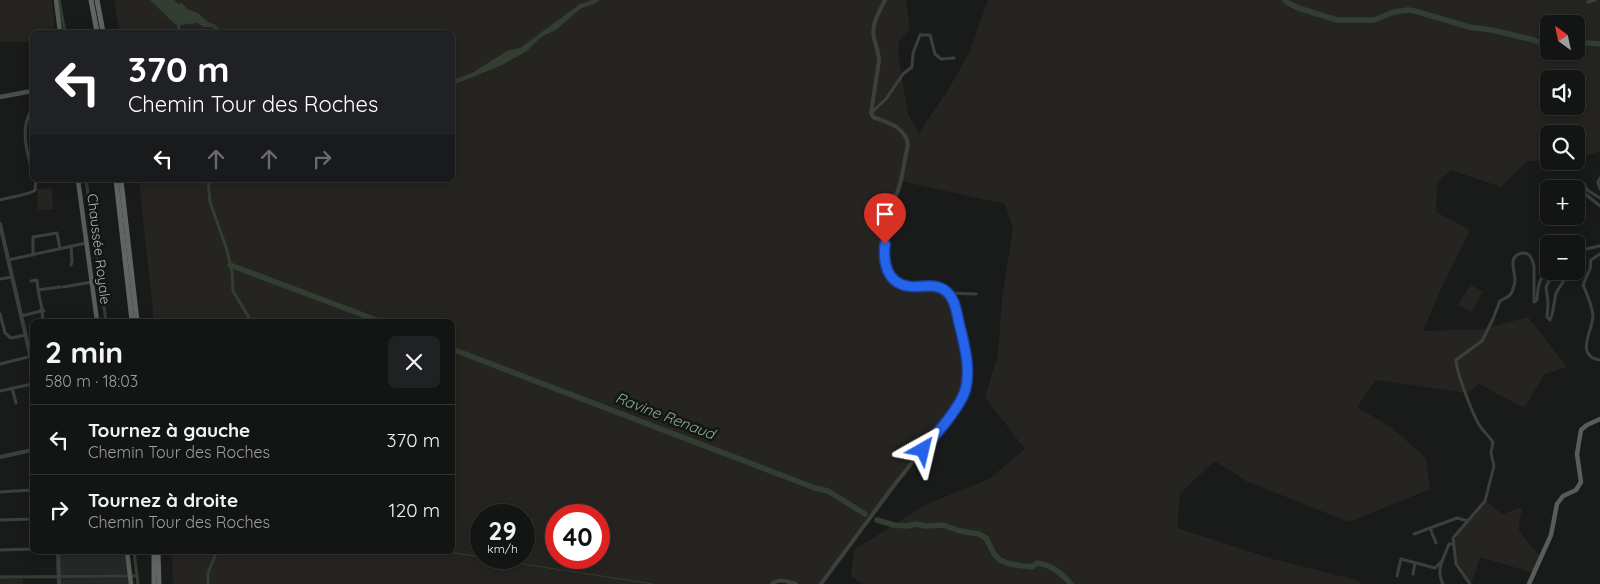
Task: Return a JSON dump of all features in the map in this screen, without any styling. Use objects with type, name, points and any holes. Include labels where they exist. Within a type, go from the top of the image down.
[{"type":"highway","points":[[91,0],[97,30]]},
{"type":"highway","points":[[97,0],[102,30]]},
{"type":"highway","points":[[116,182],[132,319]]},
{"type":"highway","points":[[121,182],[137,319]]},
{"type":"highway","points":[[154,554],[154,584]]},
{"type":"highway","points":[[158,554],[159,584]]},
{"type":"main road","points":[[56,0],[60,30]]},
{"type":"main road","points":[[0,97],[30,91]]},
{"type":"main road","name":"Chaussée Royale","points":[[78,182],[97,319]]},
{"type":"main road","points":[[1529,584],[1553,529],[1557,504],[1563,496],[1576,490],[1581,482],[1577,454],[1581,430],[1587,424],[1600,419]]},
{"type":"main road","points":[[127,554],[131,584]]},
{"type":"street","points":[[885,0],[874,25],[873,35],[879,53],[879,61],[871,113],[873,117],[896,126],[908,140],[897,193],[888,211],[884,254],[885,266],[889,275],[897,282],[907,286],[936,286],[948,292],[976,294]]},
{"type":"street","points":[[1588,2],[1595,0]]},
{"type":"street","points":[[871,113],[886,99],[903,74],[912,67],[913,53],[920,35],[930,35],[935,54],[940,60],[954,58]]},
{"type":"street","points":[[30,113],[24,128],[30,164]]},
{"type":"street","points":[[1600,178],[1598,182],[1600,189]]},
{"type":"street","points":[[0,200],[32,193],[36,190],[36,182]]},
{"type":"street","points":[[1600,198],[1587,190],[1584,184],[1580,185],[1584,193],[1600,206]]},
{"type":"street","points":[[0,224],[30,349]]},
{"type":"street","points":[[33,255],[33,237],[57,232],[60,249]]},
{"type":"street","points":[[8,260],[87,243]]},
{"type":"street","points":[[71,246],[71,265]]},
{"type":"street","points":[[1585,249],[1600,246]]},
{"type":"street","points":[[1470,584],[1456,564],[1453,538],[1485,501],[1494,466],[1493,442],[1474,415],[1457,370],[1456,360],[1482,340],[1500,301],[1511,294],[1515,280],[1512,268],[1516,256],[1520,253],[1526,253],[1533,260],[1534,302],[1537,300],[1540,279]]},
{"type":"street","points":[[1600,254],[1590,260],[1590,269],[1583,284],[1593,313],[1587,343],[1588,352],[1591,358],[1600,360]]},
{"type":"street","points":[[0,279],[12,277]]},
{"type":"street","points":[[31,281],[37,280],[43,319]]},
{"type":"street","points":[[1550,280],[1546,287],[1547,317],[1550,320],[1556,293],[1564,280]]},
{"type":"street","points":[[38,290],[92,282]]},
{"type":"street","points":[[821,584],[892,488],[959,403],[964,392],[967,380],[966,354],[953,300],[948,292]]},
{"type":"street","points":[[21,316],[41,311]]},
{"type":"street","points":[[0,314],[7,336],[11,338],[26,335]]},
{"type":"street","points":[[0,364],[30,356]]},
{"type":"street","points":[[0,391],[30,384]]},
{"type":"street","points":[[12,388],[16,404]]},
{"type":"street","points":[[0,457],[30,450]]},
{"type":"street","points":[[0,492],[30,490]]},
{"type":"street","points":[[1414,534],[1457,518],[1468,521]]},
{"type":"street","points":[[0,520],[30,519]]},
{"type":"street","points":[[1430,528],[1436,543]]},
{"type":"street","points":[[1443,584],[1439,574],[1450,544],[1454,544]]},
{"type":"street","points":[[0,550],[30,549]]},
{"type":"street","points":[[58,554],[59,584]]},
{"type":"street","points":[[1397,576],[1401,559],[1435,568],[1443,560]]},
{"type":"street","points":[[1413,574],[1415,562]]},
{"type":"street","points":[[772,584],[776,581],[781,581],[796,584]]},
{"type":"shaded area","points":[[0,0],[52,0],[55,30],[30,30],[30,42],[0,42]]},
{"type":"shaded area","points":[[114,0],[906,0],[910,29],[899,41],[898,54],[908,114],[919,133],[948,90],[968,55],[988,0],[1600,0],[1600,151],[1585,157],[1585,125],[1540,125],[1540,161],[1527,161],[1501,187],[1451,170],[1437,183],[1436,212],[1470,230],[1444,282],[1423,331],[1484,329],[1528,317],[1567,367],[1545,374],[1524,408],[1479,384],[1467,393],[1376,380],[1357,407],[1392,428],[1426,458],[1430,489],[1349,522],[1246,481],[1215,461],[1180,493],[1177,528],[1273,559],[1356,580],[1362,584],[862,584],[851,576],[854,550],[925,505],[989,479],[1025,449],[985,397],[998,355],[1002,299],[1013,228],[1005,204],[900,181],[888,211],[884,255],[889,275],[897,282],[907,286],[936,286],[948,293],[964,344],[967,380],[959,403],[821,584],[796,584],[781,581],[772,584],[173,584],[172,554],[455,554],[455,319],[154,319],[139,182],[455,182],[455,30],[120,30]]},
{"type":"shaded area","points":[[150,0],[174,0],[178,4],[182,3],[187,9],[198,13],[208,22],[216,25],[220,30],[215,30],[212,27],[204,27],[197,23],[175,24]]},
{"type":"shaded area","points":[[592,0],[600,0],[580,9],[556,30],[541,37],[527,51],[502,65],[455,84],[455,79],[472,73],[507,51],[520,48],[580,4]]},
{"type":"shaded area","points":[[52,188],[53,209],[38,210],[37,189]]},
{"type":"shaded area","points":[[1471,285],[1483,292],[1471,312],[1458,305]]},
{"type":"shaded area","points":[[1486,502],[1503,514],[1519,508],[1522,509],[1519,524],[1520,532],[1541,557],[1534,573],[1480,557],[1471,584],[1456,564],[1453,538]]},
{"type":"shaded area","points":[[58,554],[127,554],[131,584],[59,584]]},
{"type":"shaded area","points":[[127,574],[128,578],[60,579],[62,577],[60,575]]},
{"type":"shaded area","points":[[0,575],[56,575],[56,579],[23,579],[23,584],[0,584]]},
{"type":"waterway","points":[[59,0],[65,30]]},
{"type":"waterway","points":[[1285,0],[1298,8],[1337,20],[1374,20],[1394,12],[1408,10],[1469,27],[1492,30],[1540,43]]},
{"type":"waterway","points":[[177,21],[179,30]]},
{"type":"waterway","points":[[1585,43],[1600,44]]},
{"type":"waterway","points":[[86,182],[106,319]]},
{"type":"waterway","points":[[208,182],[210,202],[227,250],[232,272],[233,291],[250,319]]},
{"type":"waterway","name":"Ravine Renaud","points":[[230,265],[374,319]]},
{"type":"waterway","name":"Ravine Renaud","points":[[455,350],[815,488],[828,491],[865,514]]},
{"type":"waterway","name":"Ravine Renaud","points":[[877,520],[894,525],[907,526],[916,524],[925,526],[943,525],[960,531],[979,534],[986,538],[994,554],[1000,560],[1010,564],[1032,567],[1037,563],[1047,566],[1060,573],[1071,584]]},
{"type":"waterway","points":[[455,553],[470,555]]},
{"type":"waterway","points":[[134,554],[138,584]]},
{"type":"waterway","points":[[208,584],[208,573],[216,554]]},
{"type":"waterway","points":[[535,566],[653,584]]},
{"type":"waterway","points":[[0,577],[137,576]]},
{"type":"route","points":[[885,244],[885,266],[889,275],[897,282],[907,286],[936,286],[948,292],[953,300],[966,354],[967,380],[964,392],[959,403],[923,450]]}]
